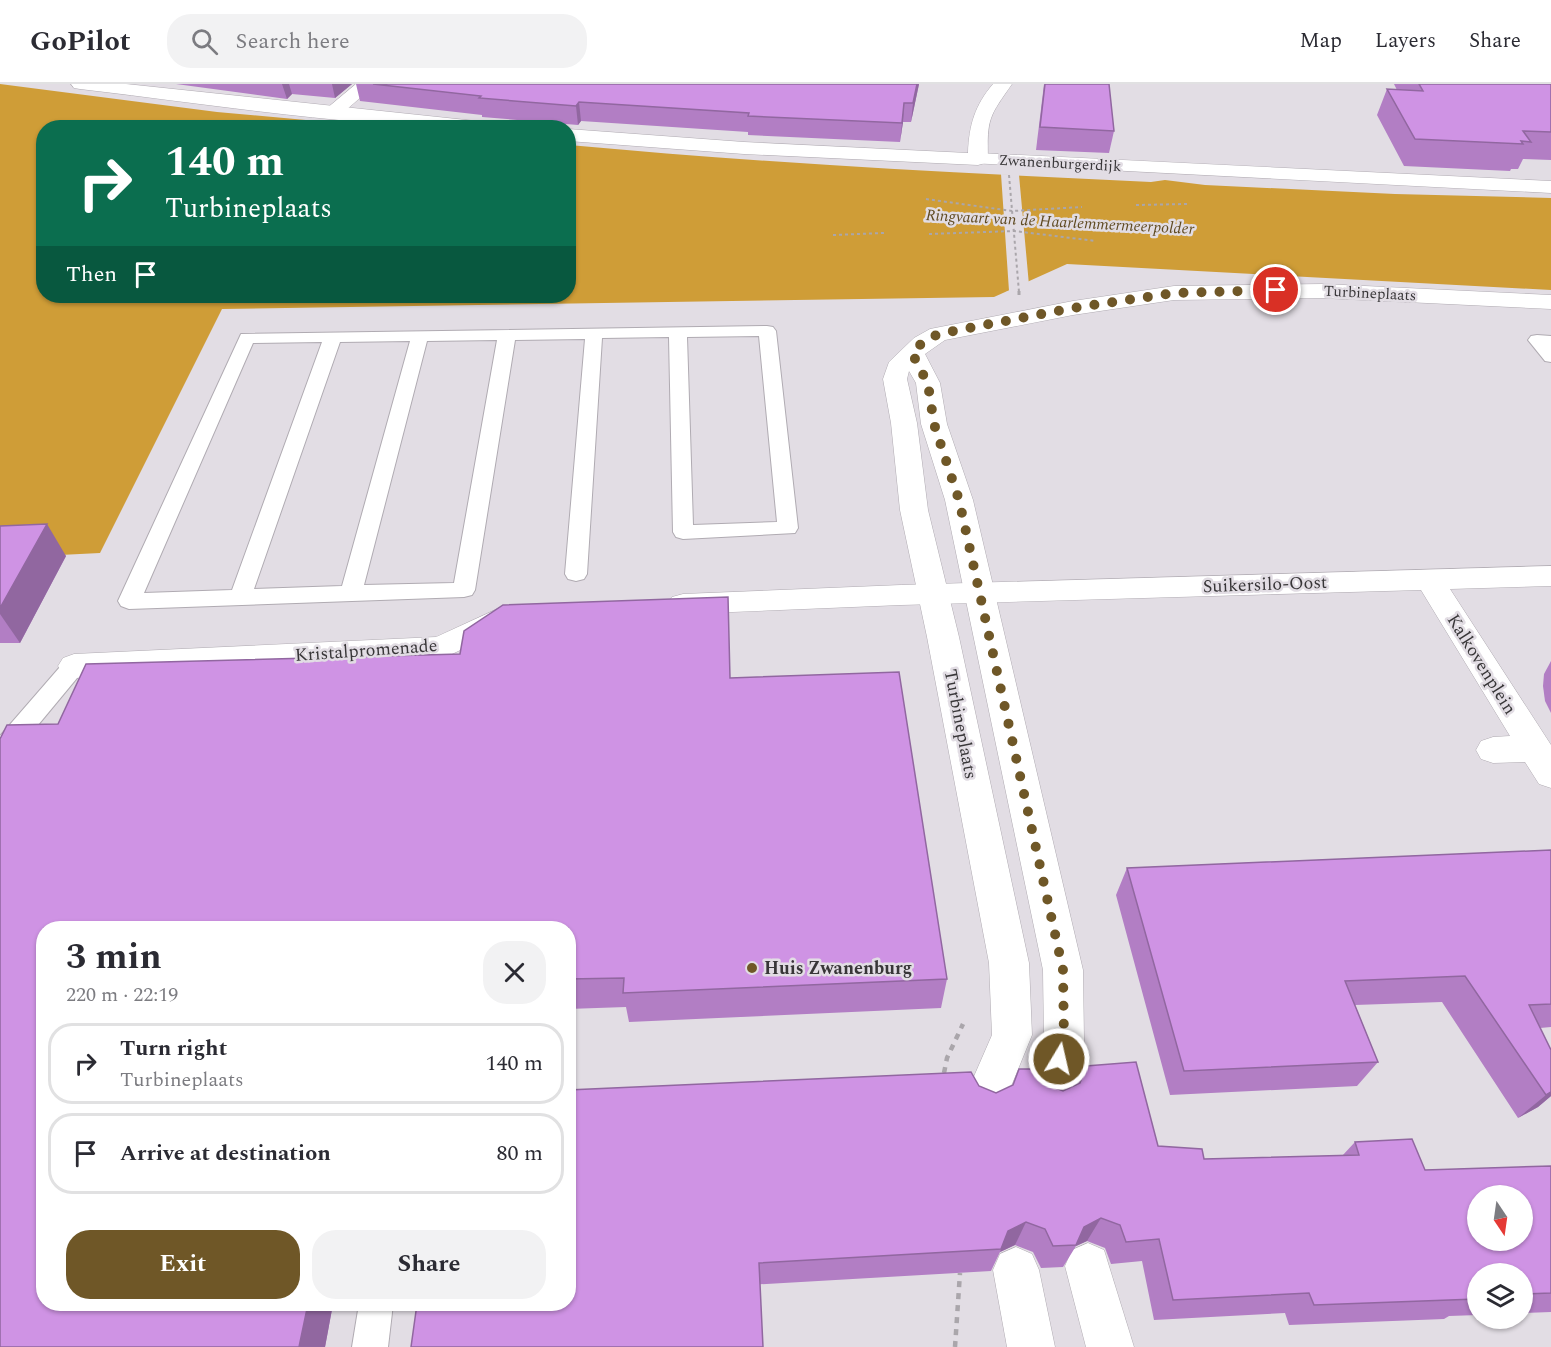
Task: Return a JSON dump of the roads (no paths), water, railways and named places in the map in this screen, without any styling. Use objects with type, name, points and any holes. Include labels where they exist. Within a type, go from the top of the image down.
[{"type":"street","points":[[80,84],[403,120]]},
{"type":"street","points":[[332,113],[367,84]]},
{"type":"street","points":[[978,159],[978,120],[988,101],[1003,84]]},
{"type":"street","name":"Zwanenburgerdijk","points":[[576,136],[756,148],[1551,187]]},
{"type":"street","name":"Turbineplaats","points":[[986,1097],[1012,1035],[1009,963],[917,595],[914,510],[904,423],[895,379],[898,367],[922,343],[938,334],[1073,308],[1174,293],[1323,291],[1551,302]]},
{"type":"street","points":[[912,353],[928,384],[934,424],[959,500],[1063,970],[1064,1041],[1050,1095]]},
{"type":"street","name":"Suikersilo-Oost","points":[[917,595],[1551,576]]},
{"type":"street","name":"Kalkovenplein","points":[[1429,579],[1543,761]]},
{"type":"street","points":[[657,606],[917,595]]},
{"type":"street","name":"Kristalpromenade","points":[[74,666],[441,648],[514,612],[534,611]]},
{"type":"street","name":"Kalkovenplein","points":[[1493,750],[1543,761]]},
{"type":"street","points":[[1088,1266],[1110,1347]]},
{"type":"street","points":[[1016,1269],[1031,1347]]},
{"type":"lane","points":[[507,334],[464,590],[129,601],[248,338],[507,334],[678,332],[767,331],[788,528],[683,532],[678,332]]},
{"type":"lane","points":[[576,574],[594,333]]},
{"type":"lane","points":[[351,593],[420,336]]},
{"type":"lane","points":[[240,597],[333,337]]},
{"type":"lane","points":[[1551,341],[1537,340],[1551,357]]},
{"type":"lane","points":[[0,753],[74,666]]},
{"type":"lane","points":[[370,1347],[375,1311]]},
{"type":"water","name":"Ringvaart van de Haarlemmermeerpolder","points":[[0,84],[217,112],[305,120],[36,120],[36,303],[576,303],[576,146],[933,171],[1151,182],[1165,180],[1205,185],[1395,194],[1551,198],[1551,290],[1067,264],[994,297],[222,309],[100,553],[0,558]]},
{"type":"place","name":"Huis Zwanenburg","points":[[752,968]]}]
